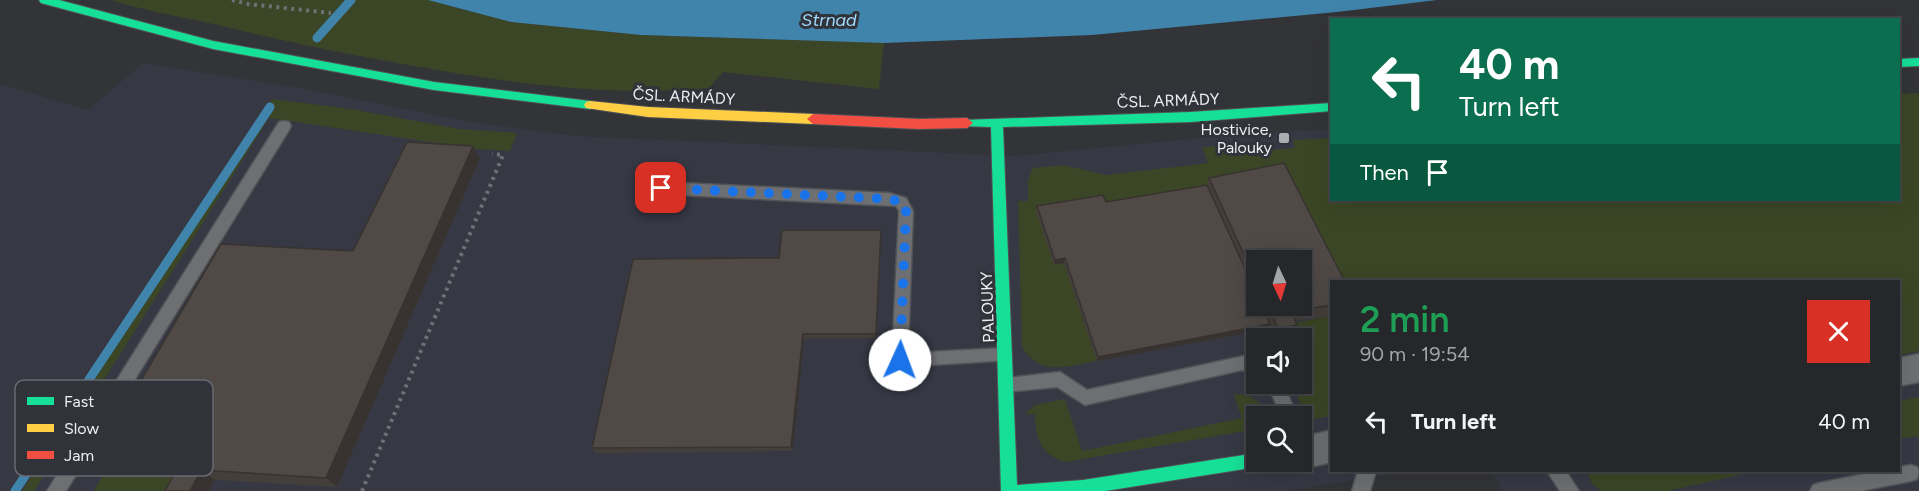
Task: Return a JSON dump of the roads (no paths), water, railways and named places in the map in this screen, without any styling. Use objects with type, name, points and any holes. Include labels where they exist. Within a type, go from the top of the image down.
[{"type":"main road","name":"ČSL. ARMÁDY","points":[[45,0],[213,45],[434,86],[648,112],[920,124],[1191,117],[1330,107]]},
{"type":"main road","points":[[1900,63],[1919,62]]},
{"type":"main road","name":"PALOUKY","points":[[997,122],[1009,491]]},
{"type":"main road","points":[[1021,491],[1083,487],[1246,462]]},
{"type":"street","points":[[1900,372],[1919,368]]},
{"type":"lane","points":[[125,380],[284,126]]},
{"type":"lane","points":[[661,188],[889,199],[902,202],[906,211],[900,360],[1004,355]]},
{"type":"lane","points":[[1006,386],[1060,379],[1085,398],[1246,364]]},
{"type":"lane","points":[[1362,491],[1366,472]]},
{"type":"lane","points":[[1557,472],[1570,491]]},
{"type":"lane","points":[[1819,491],[1911,473]]},
{"type":"lane","points":[[56,491],[65,476]]},
{"type":"water","name":"Strnad","points":[[428,0],[1437,0],[1337,12],[1092,35],[884,43],[641,35],[511,22]]},
{"type":"waterway","points":[[317,38],[351,0]]},
{"type":"waterway","points":[[89,380],[270,107]]},
{"type":"waterway","points":[[15,491],[25,476]]},
{"type":"place","name":"Hostivice, Palouky","points":[[1284,138]]}]
